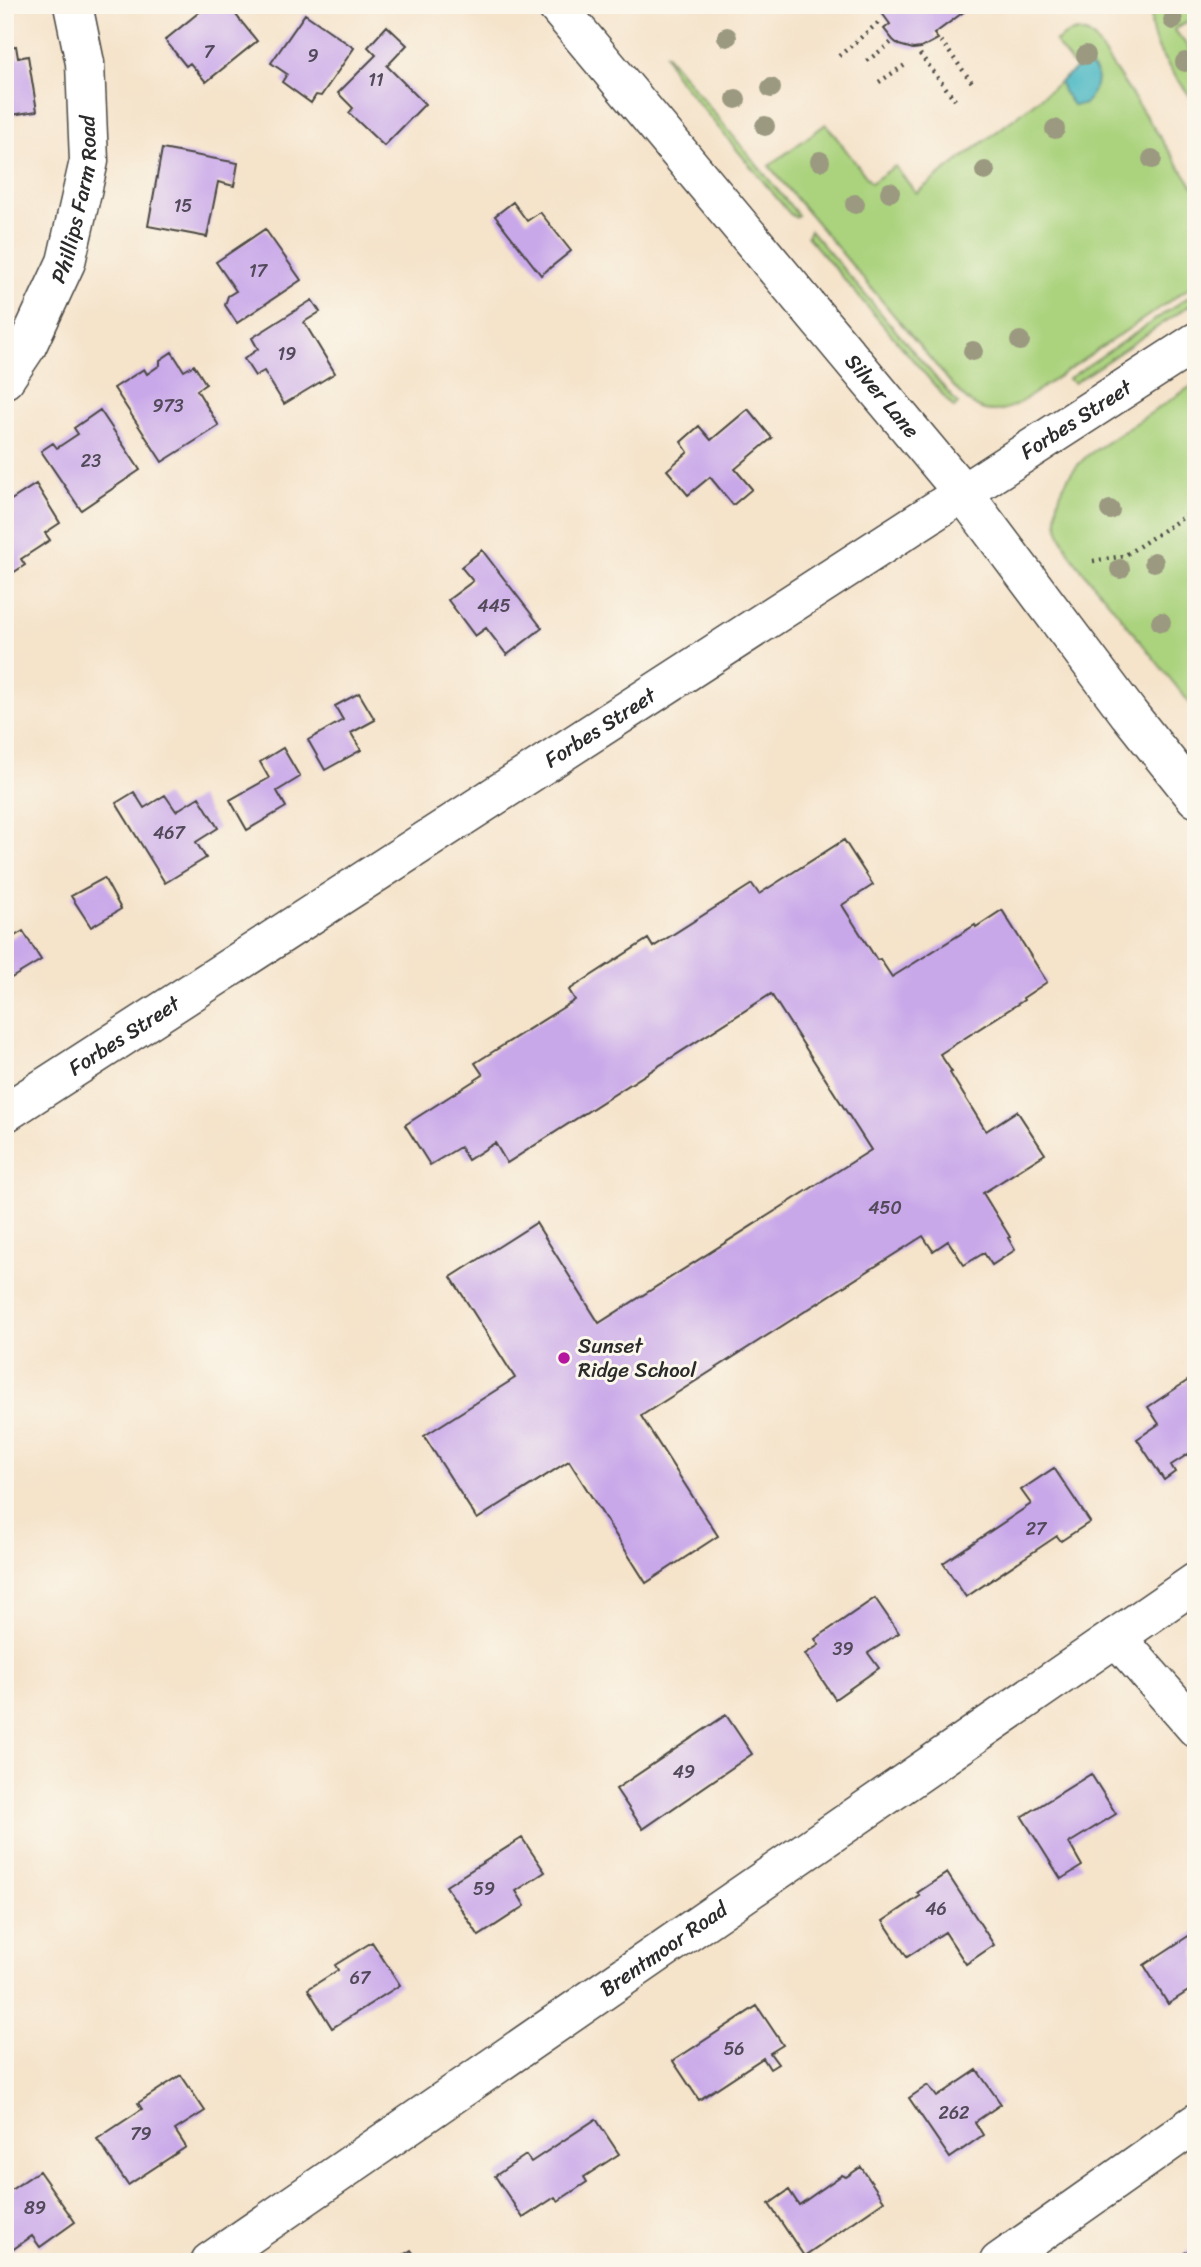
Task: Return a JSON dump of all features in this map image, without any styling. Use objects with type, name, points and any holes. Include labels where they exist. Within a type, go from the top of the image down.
[{"type":"main road","name":"Phillips Farm Road","points":[[5,379],[27,346],[66,262],[89,161],[85,63],[73,5]]},
{"type":"main road","name":"Silver Lane","points":[[556,5],[964,494],[1196,799]]},
{"type":"main road","name":"Forbes Street","points":[[5,1113],[1196,342]]},
{"type":"main road","name":"Brentmoor Road","points":[[210,2262],[1196,1582]]},
{"type":"main road","points":[[1116,1637],[1196,1728]]},
{"type":"main road","points":[[999,2262],[1196,2123]]},
{"type":"path","points":[[839,55],[878,23]]},
{"type":"path","points":[[941,41],[974,85]]},
{"type":"path","points":[[867,61],[892,42]]},
{"type":"path","points":[[920,54],[955,100]]},
{"type":"path","points":[[879,82],[908,63]]},
{"type":"path","points":[[1093,561],[1124,556],[1196,509]]},
{"type":"green space","points":[[1154,5],[1196,5],[1196,17],[1174,29],[1196,57],[1196,104],[1171,70],[1157,45],[1151,18]]},
{"type":"green space","points":[[1077,31],[1088,34],[1095,40],[1196,191],[1196,283],[1021,402],[999,411],[989,411],[965,398],[949,381],[769,166],[826,124],[871,183],[895,166],[916,193],[1076,69],[1055,42]]},
{"type":"green space","points":[[665,53],[798,215],[795,217],[790,214],[675,75]]},
{"type":"green space","points":[[810,230],[958,404],[954,408],[807,236]]},
{"type":"green space","points":[[1196,292],[1196,301],[1074,383],[1068,379]]},
{"type":"green space","points":[[1196,383],[1196,711],[1073,558],[1058,526],[1057,506],[1068,478],[1088,455]]},
{"type":"water","points":[[1083,63],[1095,71],[1097,82],[1083,105],[1073,105],[1060,82]]},
{"type":"building","points":[[208,5],[228,5],[257,41],[206,82],[190,63],[186,66],[165,40]]},
{"type":"building","points":[[876,5],[973,5],[934,34],[938,39],[913,49],[893,40],[884,29],[890,24]]},
{"type":"building","points":[[305,14],[354,48],[321,96],[316,95],[311,103],[282,82],[287,74],[271,63]]},
{"type":"building","points":[[387,26],[407,45],[387,66],[425,104],[384,146],[349,113],[353,108],[338,93],[376,55],[368,47]]},
{"type":"building","points":[[16,46],[18,58],[28,56],[37,111],[5,116],[5,48]]},
{"type":"building","points":[[162,149],[238,163],[234,186],[218,182],[207,237],[148,226]]},
{"type":"building","points":[[513,202],[527,221],[540,212],[571,251],[541,275],[495,216]]},
{"type":"building","points":[[265,229],[301,280],[237,323],[225,305],[228,296],[236,291],[216,262]]},
{"type":"building","points":[[312,300],[320,312],[304,322],[335,373],[284,404],[264,371],[255,376],[244,359],[258,349],[252,338]]},
{"type":"building","points":[[172,352],[184,371],[194,365],[206,384],[197,390],[219,426],[162,462],[114,388],[144,369],[147,374]]},
{"type":"building","points":[[748,409],[772,438],[735,469],[752,489],[733,505],[710,477],[688,495],[667,470],[688,452],[681,442],[699,426],[711,440]]},
{"type":"building","points":[[100,410],[140,470],[81,510],[41,451],[53,443],[57,448],[78,434],[74,428]]},
{"type":"building","points":[[36,484],[60,523],[45,533],[50,540],[21,559],[25,565],[5,578],[5,504]]},
{"type":"building","points":[[482,550],[542,628],[507,655],[486,628],[475,636],[448,600],[473,581],[461,567]]},
{"type":"building","points":[[359,693],[375,720],[351,733],[361,750],[325,770],[308,740],[343,720],[335,706]]},
{"type":"building","points":[[283,748],[300,777],[277,791],[286,807],[247,830],[230,800],[269,778],[260,762]]},
{"type":"building","points":[[134,792],[144,808],[165,795],[176,811],[199,797],[218,828],[196,842],[206,858],[165,883],[116,803]]},
{"type":"building","points":[[844,840],[873,885],[842,905],[877,960],[880,959],[892,977],[1002,910],[1047,982],[940,1054],[986,1131],[1017,1111],[1045,1154],[983,1193],[1015,1250],[992,1265],[984,1253],[964,1265],[948,1241],[933,1251],[923,1236],[641,1416],[718,1536],[646,1583],[569,1461],[477,1519],[424,1436],[515,1378],[451,1277],[536,1223],[599,1323],[871,1150],[771,994],[507,1163],[495,1143],[468,1160],[460,1147],[430,1165],[405,1125],[483,1075],[475,1063],[575,1000],[569,990],[648,939],[653,947],[752,884],[759,894]]},
{"type":"building","points":[[104,878],[121,909],[91,927],[71,896]]},
{"type":"building","points":[[23,931],[41,960],[8,980],[5,976],[5,942]]},
{"type":"building","points":[[1196,1375],[1196,1449],[1171,1465],[1175,1472],[1164,1480],[1137,1439],[1159,1424],[1148,1407]]},
{"type":"building","points":[[1054,1468],[1090,1522],[1061,1541],[1057,1536],[966,1597],[943,1563],[1031,1504],[1021,1490]]},
{"type":"building","points":[[875,1598],[899,1633],[868,1653],[879,1668],[835,1699],[805,1654],[819,1645],[815,1639]]},
{"type":"building","points":[[726,1715],[752,1754],[643,1829],[616,1789]]},
{"type":"building","points":[[1091,1774],[1116,1814],[1069,1843],[1082,1866],[1061,1879],[1022,1817]]},
{"type":"building","points":[[522,1838],[545,1872],[516,1891],[525,1906],[479,1936],[446,1886]]},
{"type":"building","points":[[947,1873],[994,1945],[966,1964],[945,1932],[907,1957],[883,1921],[920,1896],[917,1893]]},
{"type":"building","points":[[1196,1931],[1196,1986],[1168,2004],[1144,1965]]},
{"type":"building","points":[[372,1942],[400,1985],[332,2028],[308,1989],[338,1970],[335,1965]]},
{"type":"building","points":[[757,2006],[783,2045],[770,2053],[778,2064],[770,2069],[763,2058],[699,2100],[673,2061]]},
{"type":"building","points":[[977,2070],[1001,2104],[975,2122],[983,2135],[950,2158],[909,2098],[928,2085],[937,2097]]},
{"type":"building","points":[[181,2075],[205,2111],[175,2130],[186,2147],[128,2185],[97,2139],[142,2109],[138,2103]]},
{"type":"building","points":[[596,2119],[619,2154],[584,2177],[587,2182],[558,2201],[555,2197],[523,2218],[495,2176],[526,2155],[531,2162]]},
{"type":"building","points":[[861,2167],[884,2201],[804,2256],[769,2204],[789,2190],[799,2205],[842,2175],[846,2177]]},
{"type":"building","points":[[39,2171],[75,2222],[40,2247],[32,2236],[5,2255],[5,2194]]},
{"type":"building","points":[[1196,2246],[1196,2262],[1170,2262]]},
{"type":"building","points":[[411,2250],[419,2262],[392,2262]]},
{"type":"place","name":"Sunset Ridge School","points":[[564,1358]]}]
